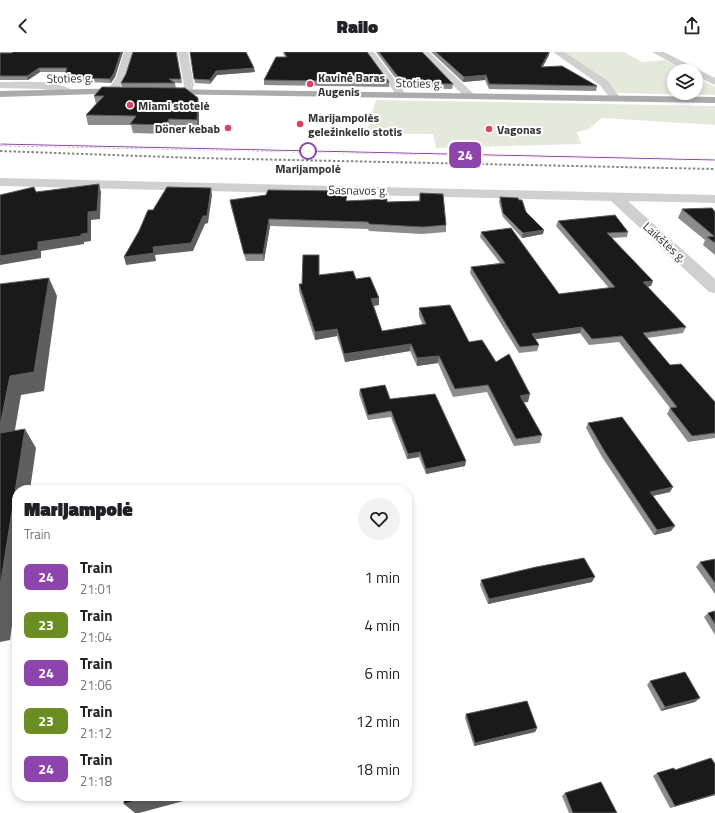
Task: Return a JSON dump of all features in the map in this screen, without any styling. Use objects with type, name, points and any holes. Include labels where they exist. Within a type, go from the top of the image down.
[{"type":"main road","name":"Stoties g.","points":[[1,91],[146,91],[616,100],[715,100]]},
{"type":"street","points":[[0,52],[13,52]]},
{"type":"street","points":[[112,91],[121,78],[129,52]]},
{"type":"street","points":[[183,52],[188,85],[187,92]]},
{"type":"street","points":[[369,52],[398,90],[400,96]]},
{"type":"street","points":[[424,52],[471,97]]},
{"type":"street","points":[[558,52],[604,83],[616,100]]},
{"type":"street","points":[[657,52],[680,64]]},
{"type":"street","points":[[703,76],[715,82]]},
{"type":"street","name":"Sasnavos g.","points":[[0,182],[715,199]]},
{"type":"street","name":"Laikštės g.","points":[[614,196],[715,288]]},
{"type":"shaded area","points":[[562,52],[624,52],[642,62],[665,60],[672,64],[667,64],[667,94],[617,93]]},
{"type":"shaded area","points":[[703,81],[715,87],[715,95],[703,95]]},
{"type":"shaded area","points":[[376,100],[715,106],[715,125],[602,118],[589,129],[577,132],[581,144],[436,148],[433,134],[366,133]]},
{"type":"building","points":[[121,52],[114,73],[110,79],[64,77],[67,68],[39,68],[27,76],[0,76],[0,53]]},
{"type":"building","points":[[133,52],[176,52],[181,79],[169,79],[175,83],[121,83],[126,74]]},
{"type":"building","points":[[190,52],[246,52],[254,68],[216,71],[210,80],[194,79]]},
{"type":"building","points":[[284,52],[367,52],[389,82],[264,80],[276,57],[287,57]]},
{"type":"building","points":[[379,52],[422,52],[453,84],[403,83]]},
{"type":"building","points":[[436,52],[549,52],[541,67],[562,66],[597,86],[489,84],[486,75],[464,77]]},
{"type":"building","points":[[102,87],[185,88],[198,98],[197,120],[169,119],[166,125],[130,124],[136,116],[86,115],[104,96],[94,96]]},
{"type":"building","points":[[99,184],[97,211],[88,212],[88,233],[81,234],[81,236],[38,242],[38,250],[0,256],[0,195],[34,187],[36,192]]},
{"type":"building","points":[[167,187],[211,188],[207,216],[203,216],[191,243],[153,247],[154,253],[124,257],[139,231],[148,210],[153,210]]},
{"type":"building","points":[[268,190],[347,191],[346,201],[387,199],[387,202],[420,201],[420,193],[443,194],[446,225],[423,227],[369,224],[368,222],[269,219],[263,254],[244,254],[230,200],[266,195]]},
{"type":"building","points":[[500,197],[518,198],[519,200],[522,200],[526,212],[544,230],[523,233],[503,213]]},
{"type":"building","points":[[712,208],[715,212],[715,243],[707,237],[714,236],[682,209]]},
{"type":"building","points":[[615,215],[628,232],[607,233],[653,281],[643,282],[686,327],[643,333],[670,365],[681,364],[715,402],[715,433],[692,436],[670,408],[677,407],[622,336],[592,339],[582,327],[532,334],[539,345],[520,347],[471,267],[505,263],[481,232],[511,228],[559,294],[615,287],[558,221]]},
{"type":"building","points":[[303,255],[319,255],[319,275],[353,271],[356,279],[370,277],[379,298],[371,299],[382,331],[426,324],[419,308],[450,305],[469,342],[482,340],[496,362],[509,354],[530,394],[520,396],[542,435],[516,439],[488,385],[455,389],[439,356],[417,358],[411,344],[344,354],[337,329],[315,332],[299,284],[302,284]]},
{"type":"building","points":[[49,278],[34,372],[10,376],[0,426],[0,284]]},
{"type":"building","points":[[385,385],[390,399],[435,394],[466,461],[426,469],[420,452],[408,454],[391,411],[368,415],[360,389]]},
{"type":"building","points":[[622,417],[673,487],[650,492],[675,526],[657,530],[605,452],[588,423]]},
{"type":"building","points":[[25,429],[16,485],[12,485],[12,511],[0,587],[0,433]]},
{"type":"building","points":[[584,558],[595,577],[489,599],[481,580],[536,567]]},
{"type":"building","points":[[715,559],[715,583],[700,562]]},
{"type":"building","points":[[715,611],[715,624],[708,613]]},
{"type":"building","points":[[685,672],[700,698],[665,707],[650,681]]},
{"type":"building","points":[[527,701],[537,728],[475,743],[466,714]]},
{"type":"building","points":[[711,758],[715,764],[715,794],[675,806],[657,773],[674,768],[675,770]]},
{"type":"building","points":[[601,782],[617,813],[573,813],[565,793]]},
{"type":"building","points":[[124,801],[135,801],[124,804]]},
{"type":"railway","points":[[0,145],[715,160]]},
{"type":"railway","points":[[0,151],[197,158],[715,169]]},
{"type":"train","name":"24","points":[[0,145],[715,160]]},
{"type":"place","name":"Kavinė Baras Augenis","points":[[310,84]]},
{"type":"place","name":"Miami stotelė","points":[[130,105]]},
{"type":"place","name":"Marijampolės geležinkelio stotis","points":[[300,124]]},
{"type":"place","name":"Döner kebab","points":[[228,128]]},
{"type":"place","name":"Vagonas","points":[[489,129]]},
{"type":"place","name":"Marijampolė","points":[[308,151]]}]
